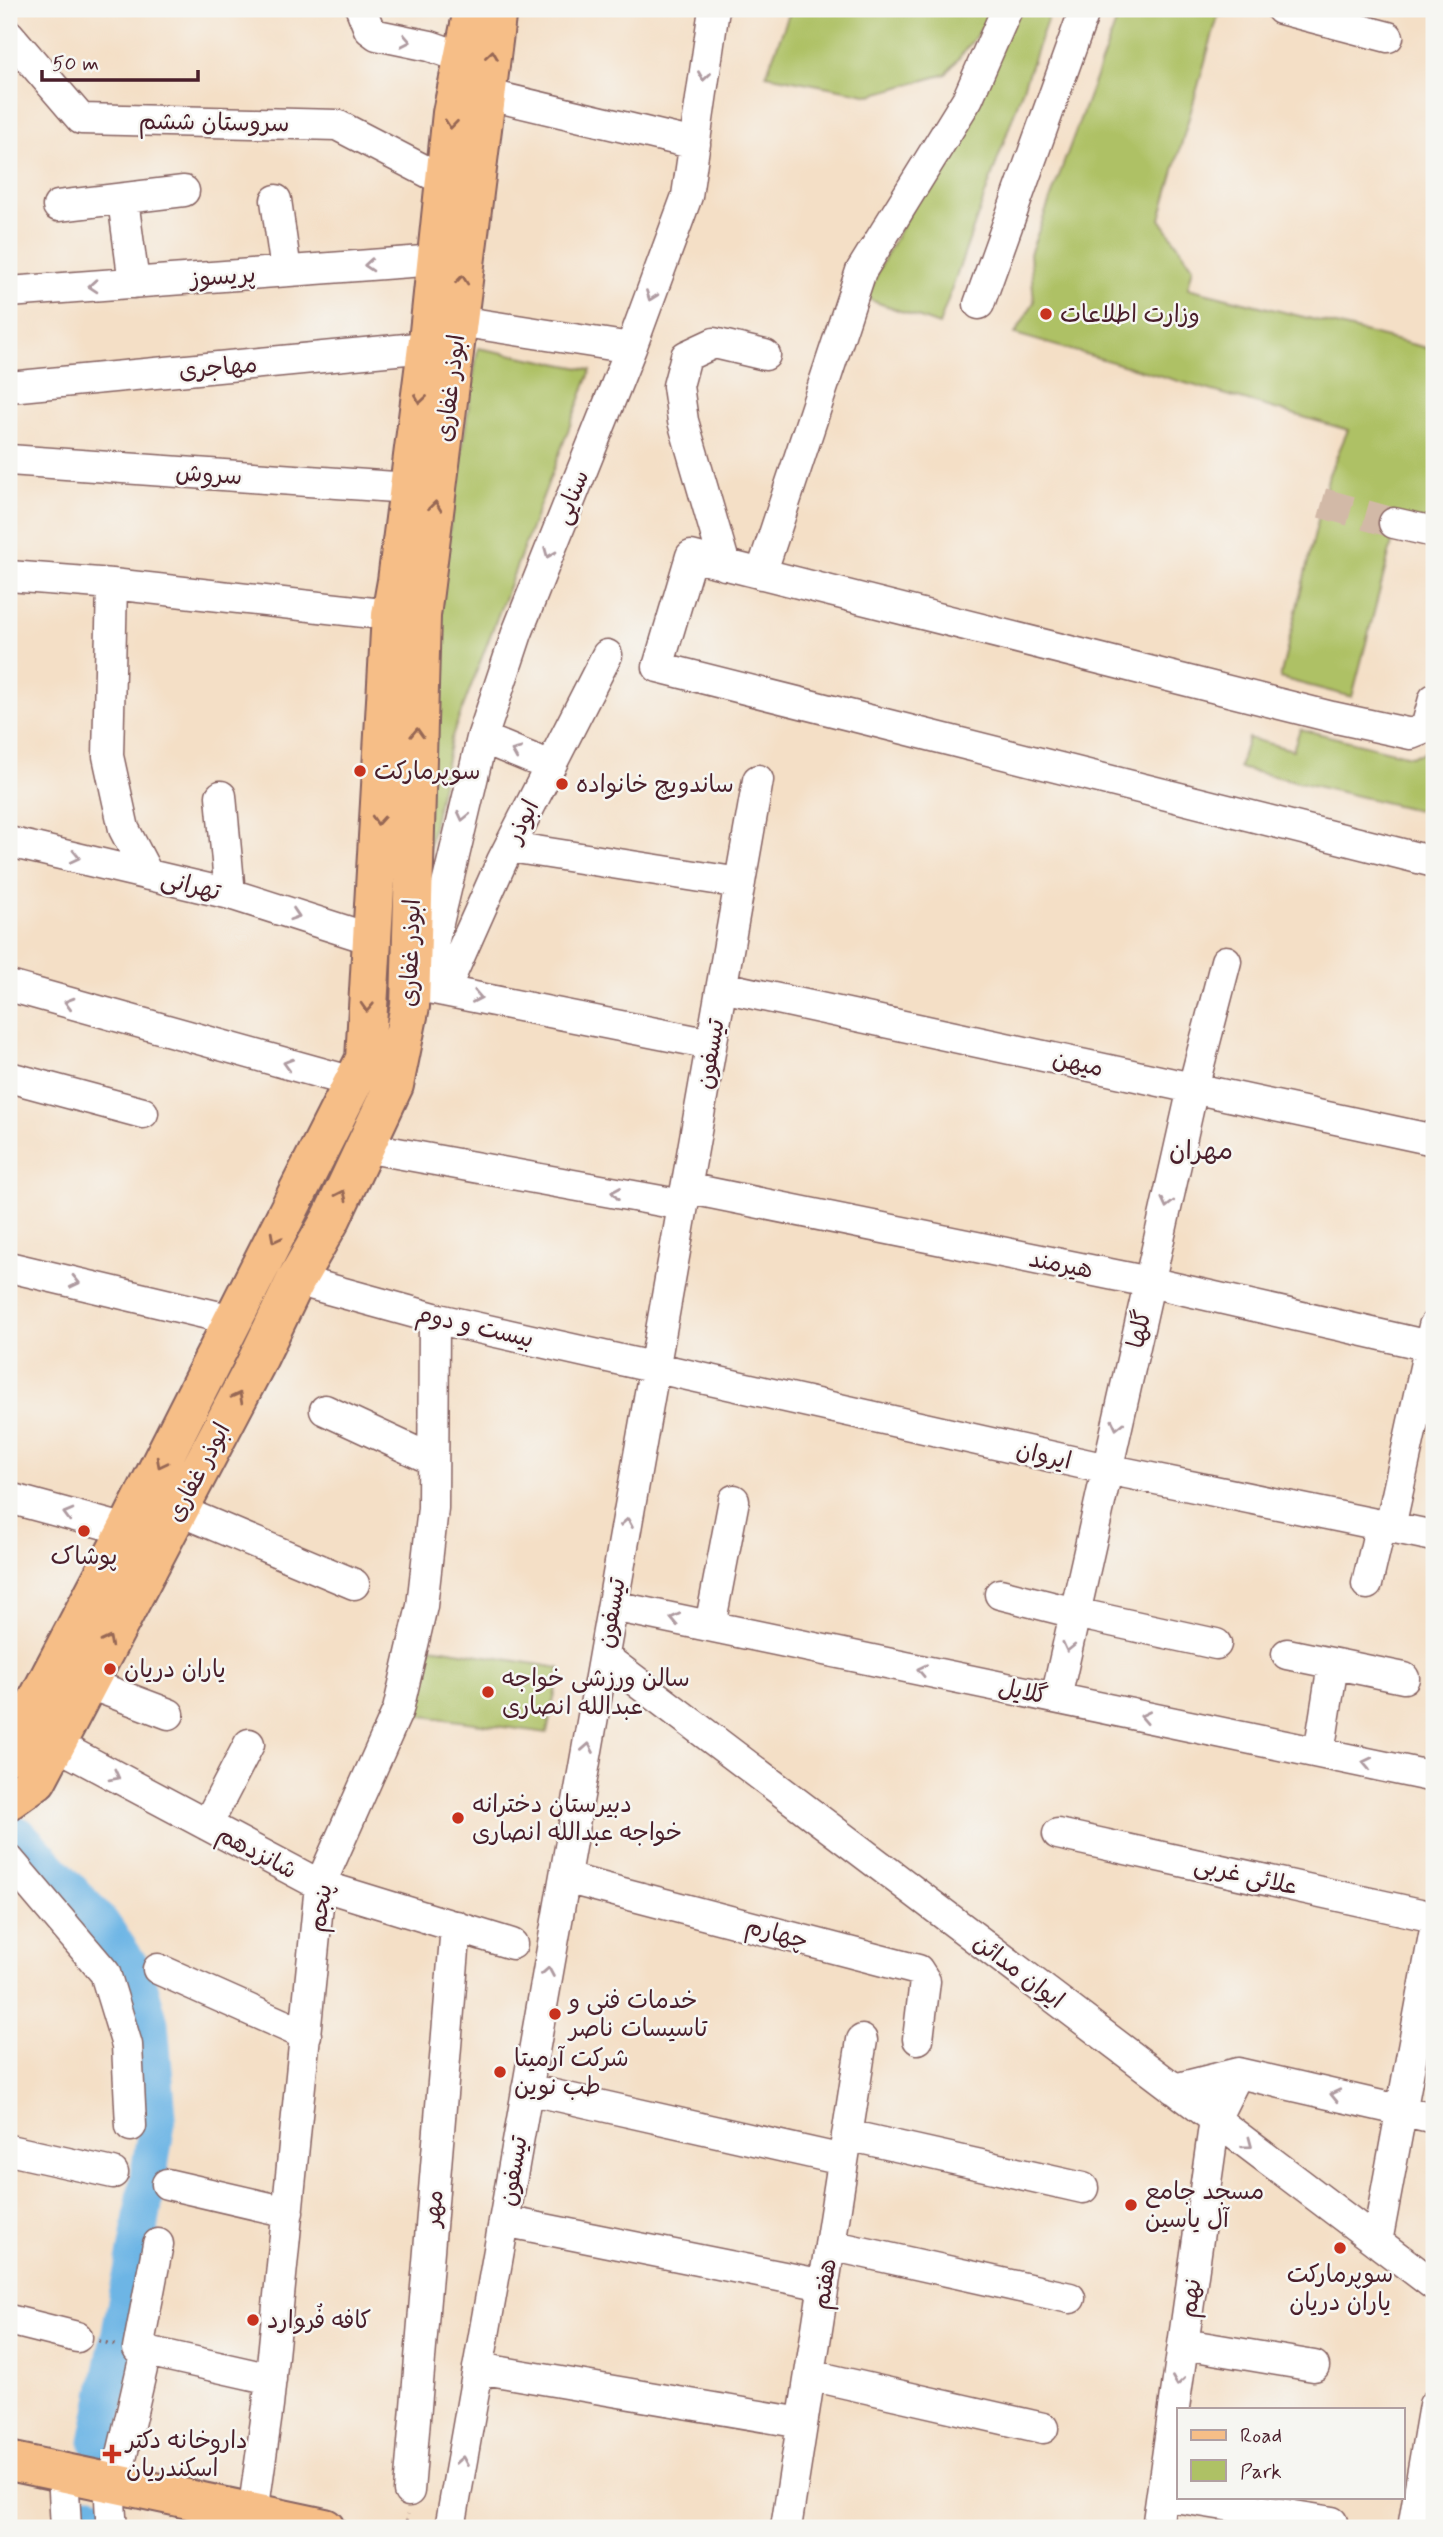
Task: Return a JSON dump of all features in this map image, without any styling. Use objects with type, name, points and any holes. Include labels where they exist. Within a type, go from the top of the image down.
[{"type":"main road","name":"ابوذر غفاری","points":[[10,1751],[127,1530],[365,1059],[391,615],[427,347],[452,113],[473,9]]},
{"type":"main road","name":"ابوذر غفاری","points":[[9,1800],[37,1780],[254,1367],[296,1280],[331,1219],[394,1085],[422,977],[421,616],[497,9]]},
{"type":"main road","points":[[371,939],[422,977]]},
{"type":"main road","points":[[9,2461],[110,2483],[252,2521],[325,2528]]},
{"type":"street","points":[[361,9],[369,29],[377,35],[430,46],[464,58]]},
{"type":"street","name":"سنایی","points":[[422,977],[482,738],[516,633],[631,348],[687,196],[714,9]]},
{"type":"street","points":[[761,574],[861,271],[968,98],[1007,9]]},
{"type":"street","points":[[979,304],[1086,9]]},
{"type":"street","points":[[1280,9],[1388,37]]},
{"type":"street","name":"سروستان ششم","points":[[9,35],[81,119],[337,125],[445,181]]},
{"type":"street","points":[[485,94],[695,144]]},
{"type":"street","points":[[58,206],[184,191]]},
{"type":"street","points":[[123,200],[134,283]]},
{"type":"street","points":[[276,200],[286,271]]},
{"type":"street","name":"پریسوز","points":[[9,292],[437,260]]},
{"type":"street","points":[[458,321],[631,348]]},
{"type":"street","points":[[725,565],[683,421],[678,386],[681,370],[686,356],[714,343],[765,355]]},
{"type":"street","name":"مهاجری","points":[[9,387],[427,347]]},
{"type":"street","name":"سروش","points":[[9,460],[409,488]]},
{"type":"street","points":[[1394,523],[1434,532]]},
{"type":"street","points":[[1434,699],[1426,728],[1411,734],[1332,717],[691,556],[658,667],[1434,862]]},
{"type":"street","points":[[9,576],[111,584],[391,615]]},
{"type":"street","points":[[111,584],[108,756],[124,829],[148,875]]},
{"type":"street","name":"ابوذر","points":[[422,977],[509,846],[607,655]]},
{"type":"street","points":[[482,738],[550,766]]},
{"type":"street","name":"تیسفون","points":[[450,2528],[758,779]]},
{"type":"street","points":[[221,796],[230,894]]},
{"type":"street","name":"تهرانی","points":[[9,842],[230,894],[371,939]]},
{"type":"street","points":[[509,846],[740,883]]},
{"type":"street","name":"گلها","points":[[1056,1698],[1193,1088],[1226,961]]},
{"type":"street","points":[[422,977],[711,1044]]},
{"type":"street","points":[[9,986],[353,1082]]},
{"type":"street","name":"میهن","points":[[722,987],[1434,1140]]},
{"type":"street","points":[[9,1077],[143,1113]]},
{"type":"street","name":"هیرمند","points":[[364,1147],[685,1197],[1149,1282],[1433,1340]]},
{"type":"street","points":[[9,1267],[233,1320]]},
{"type":"street","name":"بیست و دوم","points":[[296,1280],[434,1318],[655,1367]]},
{"type":"street","name":"پنجم","points":[[252,2521],[271,2379],[320,1885],[398,1710],[422,1606],[433,1508],[434,1318]]},
{"type":"street","points":[[1367,1584],[1433,1340]]},
{"type":"street","name":"ایروان","points":[[655,1367],[1107,1469],[1434,1536]]},
{"type":"street","points":[[325,1410],[433,1460]]},
{"type":"street","points":[[9,1499],[127,1530]]},
{"type":"street","points":[[710,1626],[734,1500]]},
{"type":"street","points":[[178,1510],[354,1584]]},
{"type":"street","points":[[1000,1594],[1216,1644]]},
{"type":"street","name":"گلایل","points":[[613,1606],[1434,1777]]},
{"type":"street","points":[[1287,1654],[1404,1678]]},
{"type":"street","name":"ایوان مدائن","points":[[604,1657],[1434,2285]]},
{"type":"street","points":[[1319,1753],[1334,1664]]},
{"type":"street","points":[[87,1683],[169,1714]]},
{"type":"street","name":"شانزدهم","points":[[55,1744],[320,1885],[512,1944]]},
{"type":"street","points":[[207,1825],[249,1744]]},
{"type":"street","name":"علائی غربی","points":[[1058,1833],[1434,1917]]},
{"type":"street","points":[[9,1860],[105,1973],[127,2045],[131,2126]]},
{"type":"street","name":"چهارم","points":[[565,1878],[918,1970],[925,1981],[918,2039]]},
{"type":"street","name":"مهر","points":[[409,2491],[456,1926]]},
{"type":"street","points":[[1377,2242],[1434,1934]]},
{"type":"street","points":[[158,1969],[306,2035]]},
{"type":"street","name":"هفتم","points":[[786,2528],[862,2040]]},
{"type":"street","points":[[1174,2089],[1238,2073],[1434,2118]]},
{"type":"street","name":"نهم","points":[[1157,2528],[1215,2119],[1238,2073]]},
{"type":"street","points":[[527,2089],[845,2148],[1083,2188]]},
{"type":"street","points":[[9,2150],[113,2173]]},
{"type":"street","points":[[167,2184],[288,2212]]},
{"type":"street","points":[[505,2221],[824,2285]]},
{"type":"street","points":[[112,2528],[110,2483],[114,2469],[121,2459],[142,2350],[158,2244]]},
{"type":"street","points":[[830,2245],[1070,2298]]},
{"type":"street","points":[[9,2319],[77,2337]]},
{"type":"street","points":[[1184,2344],[1314,2366]]},
{"type":"street","points":[[142,2350],[271,2379]]},
{"type":"street","points":[[478,2368],[802,2423]]},
{"type":"street","points":[[810,2375],[1043,2428]]},
{"type":"street","points":[[1413,2528],[1434,2405]]},
{"type":"street","points":[[63,2473],[66,2528]]},
{"type":"street","points":[[1162,2495],[1177,2497]]},
{"type":"street","points":[[1181,2498],[1332,2522]]},
{"type":"path","points":[[77,2337],[142,2350]]},
{"type":"green space","points":[[791,9],[995,9],[946,74],[871,95],[766,75]]},
{"type":"green space","points":[[1017,9],[1051,9],[939,325],[867,299],[880,267]]},
{"type":"green space","points":[[1121,9],[1243,9],[1218,16],[1160,219],[1193,267],[1188,288],[1431,349],[1434,339],[1434,522],[1394,535],[1352,697],[1280,678],[1329,474],[1348,430],[1015,334],[1034,302],[1030,254]]},
{"type":"green space","points":[[478,348],[591,370],[451,739],[420,892],[418,726]]},
{"type":"green space","points":[[1300,729],[1410,756],[1424,753],[1434,736],[1434,814],[1239,768],[1248,738],[1293,750]]},
{"type":"green space","name":"سالن ورزشی خواجه عبدالله انصاری","points":[[431,1647],[560,1668],[547,1733],[415,1715]]},
{"type":"waterway","points":[[19,1835],[101,1923],[136,1974],[150,2023],[158,2116],[138,2242],[98,2442]]},
{"type":"waterway","points":[[90,2514],[90,2528]]},
{"type":"tunnel","points":[[1322,503],[1394,523]]},
{"type":"place","name":"وزارت اطلاعات","points":[[1046,314]]},
{"type":"place","name":"سوپرمارکت","points":[[360,771]]},
{"type":"place","name":"ساندویچ خانواده","points":[[562,784]]},
{"type":"place","name":"پوشاک","points":[[84,1531]]},
{"type":"place","name":"یاران دریان","points":[[110,1669]]},
{"type":"place","name":"سالن ورزشی خواجه عبدالله انصاری","points":[[488,1692]]},
{"type":"place","name":"دبیرستان دخترانه خواجه عبدالله انصاری","points":[[458,1818]]},
{"type":"place","name":"خدمات فنی و تاسیسات ناصر","points":[[555,2014]]},
{"type":"place","name":"شرکت آرمیتا طب نوین","points":[[500,2072]]},
{"type":"place","name":"مسجد جامع آل یاسین","points":[[1131,2205]]},
{"type":"place","name":"سوپرمارکت یاران دریان","points":[[1340,2248]]},
{"type":"place","name":"کافه فُروارد","points":[[253,2320]]},
{"type":"place","name":"داروخانه دکتر اسکندریان","points":[[112,2454]]},
{"type":"district","name":"مهران","points":[[1201,1150]]}]
